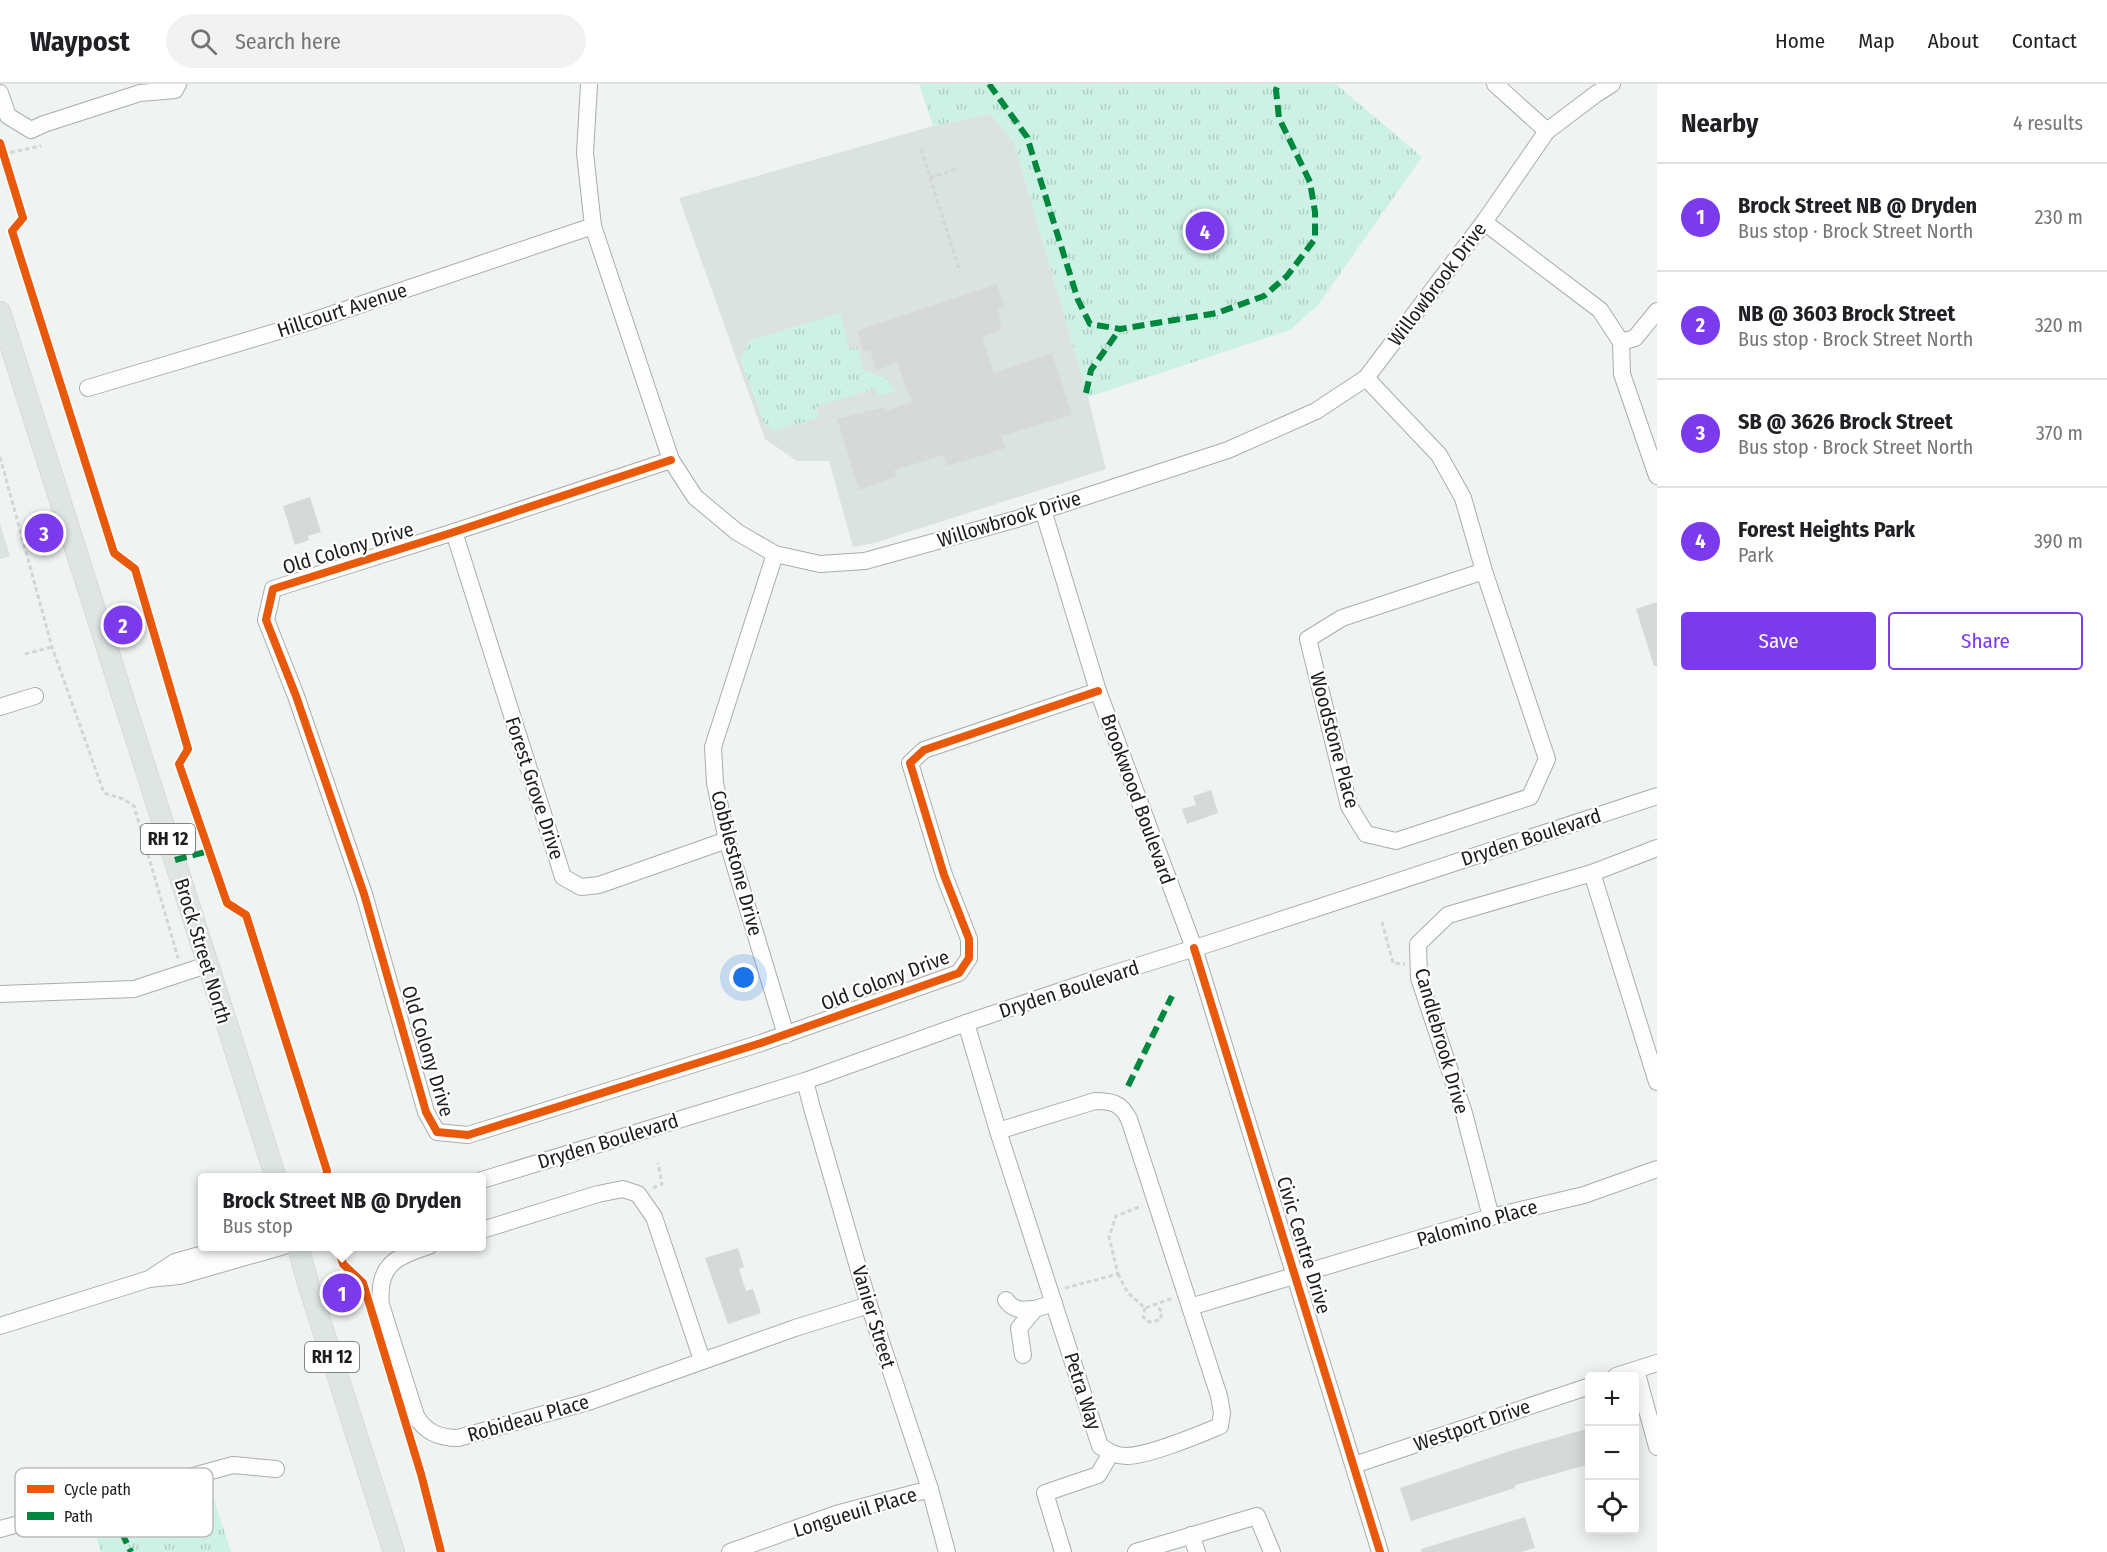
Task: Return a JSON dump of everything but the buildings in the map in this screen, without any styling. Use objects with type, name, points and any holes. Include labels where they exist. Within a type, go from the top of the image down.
[{"type":"main road","name":"Brock Street North","points":[[0,312],[274,1173]]},
{"type":"main road","name":"RH 12","points":[[299,1251],[394,1552]]},
{"type":"street","points":[[0,93],[8,116],[31,130],[140,93],[175,90],[178,84]]},
{"type":"street","name":"Willowbrook Drive","points":[[589,84],[585,153],[593,226],[671,460],[695,497],[737,532],[775,554],[820,564],[865,561],[1043,510],[1228,450],[1316,411],[1366,378],[1484,222],[1547,131],[1612,84]]},
{"type":"street","points":[[1495,84],[1547,131]]},
{"type":"street","points":[[1484,222],[1600,310],[1621,342],[1622,374],[1657,476]]},
{"type":"street","name":"Hillcourt Avenue","points":[[88,388],[309,322],[593,226]]},
{"type":"street","points":[[1621,342],[1635,338],[1657,311]]},
{"type":"street","name":"Woodstone Place","points":[[1366,378],[1439,455],[1463,498],[1484,571],[1547,759],[1530,797],[1396,841],[1366,834],[1349,806],[1308,639],[1342,618],[1484,571]]},
{"type":"street","name":"Old Colony Drive","points":[[671,460],[273,589],[266,621],[296,696],[364,894],[426,1112],[437,1132],[468,1135],[786,1035],[959,973],[969,958],[969,939],[944,875],[910,763],[924,750],[1098,691]]},
{"type":"street","name":"Brookwood Boulevard","points":[[1043,510],[1098,691],[1194,948]]},
{"type":"street","name":"Forest Grove Drive","points":[[454,532],[563,877],[581,886],[599,885],[727,840]]},
{"type":"street","name":"Cobblestone Drive","points":[[775,554],[713,747],[715,783],[727,840],[786,1035]]},
{"type":"street","points":[[0,706],[35,696]]},
{"type":"street","name":"Dryden Boulevard","points":[[486,1179],[806,1081],[966,1023],[1657,796]]},
{"type":"street","name":"Candlebrook Drive","points":[[1491,1217],[1464,1113],[1419,978],[1418,944],[1448,915],[1592,873],[1657,848]]},
{"type":"street","points":[[1592,873],[1657,1082]]},
{"type":"street","name":"Civic Centre Drive","points":[[1194,948],[1297,1276],[1380,1552]]},
{"type":"street","points":[[0,994],[134,989],[207,965]]},
{"type":"street","name":"Petra Way","points":[[966,1023],[998,1131],[1100,1446],[1111,1454],[1126,1456],[1144,1454],[1220,1426],[1222,1413],[1219,1396],[1130,1119],[1124,1109],[1109,1101],[1095,1101],[998,1131]]},
{"type":"street","name":"Vanier Street","points":[[806,1081],[869,1305],[930,1490],[947,1552]]},
{"type":"street","name":"Palomino Place","points":[[1297,1276],[1491,1217],[1584,1195],[1657,1169]]},
{"type":"street","points":[[486,1229],[598,1194],[624,1189],[638,1194],[654,1217],[702,1360]]},
{"type":"street","points":[[149,1279],[175,1262],[214,1251]]},
{"type":"street","points":[[0,1326],[149,1279],[179,1276],[266,1251]]},
{"type":"street","name":"Robideau Place","points":[[415,1251],[403,1255],[381,1277],[381,1305],[416,1416],[422,1426],[445,1438],[458,1438],[591,1401],[702,1360],[869,1305]]},
{"type":"street","points":[[1187,1301],[1297,1276]]},
{"type":"street","points":[[1023,1355],[1019,1328],[1035,1309],[1053,1298]]},
{"type":"street","points":[[1006,1300],[1010,1306],[1021,1311],[1035,1309]]},
{"type":"street","points":[[1630,1372],[1657,1363]]},
{"type":"street","points":[[1636,1370],[1657,1447]]},
{"type":"street","name":"Westport Drive","points":[[1354,1465],[1585,1388]]},
{"type":"street","points":[[1063,1552],[1045,1493],[1098,1475],[1111,1454]]},
{"type":"street","points":[[213,1470],[233,1465],[276,1469]]},
{"type":"street","name":"Longueuil Place","points":[[730,1552],[748,1549],[836,1514],[930,1490]]},
{"type":"street","points":[[1136,1552],[1257,1516],[1272,1552]]},
{"type":"street","points":[[0,1529],[15,1525]]},
{"type":"street","points":[[1191,1535],[1197,1552]]},
{"type":"path","points":[[0,144],[6,165]]},
{"type":"path","points":[[3,154],[41,146]]},
{"type":"path","points":[[921,149],[960,272]]},
{"type":"path","points":[[930,178],[958,168]]},
{"type":"path","points":[[0,457],[52,647],[104,793],[123,799],[134,806],[182,972]]},
{"type":"path","points":[[26,654],[52,647]]},
{"type":"path","points":[[1382,922],[1393,963],[1419,966]]},
{"type":"path","points":[[638,1194],[662,1184],[658,1163]]},
{"type":"path","points":[[1144,1308],[1128,1293],[1118,1274],[1109,1237],[1116,1216],[1156,1202]]},
{"type":"path","points":[[1053,1298],[1118,1274]]},
{"type":"path","points":[[1144,1308],[1155,1304],[1187,1301]]},
{"type":"path","points":[[1144,1308],[1143,1317],[1149,1322],[1160,1320],[1162,1312],[1155,1304]]},
{"type":"shaded area","points":[[991,114],[1014,142],[1088,397],[1106,469],[874,543],[853,547],[829,461],[797,461],[765,439],[679,198],[933,126]]},
{"type":"shaded area","points":[[0,523],[10,556],[0,559]]},
{"type":"green space","points":[[919,84],[1336,84],[1422,157],[1318,305],[1290,330],[1088,397],[1014,142],[991,114],[933,126]]},
{"type":"green space","points":[[840,313],[849,349],[857,347],[863,370],[886,378],[896,391],[879,396],[876,388],[815,407],[819,417],[774,431],[765,425],[740,359],[751,340]]},
{"type":"green space","points":[[213,1496],[231,1552],[101,1552],[96,1537],[213,1537]]},
{"type":"marked path","points":[[989,84],[1027,137],[1078,300],[1090,324],[1120,329],[1217,313],[1264,296],[1287,276],[1315,239],[1315,212],[1310,182],[1279,118],[1276,90],[1278,84]]},
{"type":"marked path","points":[[1086,393],[1091,370],[1120,329]]},
{"type":"marked path","points":[[175,860],[209,851]]},
{"type":"marked path","points":[[1128,1086],[1172,996]]},
{"type":"marked path","points":[[124,1537],[131,1552]]},
{"type":"cycle path","points":[[0,143],[23,218],[12,231],[114,553],[135,569],[188,749],[179,764],[227,903],[246,915],[327,1173]]},
{"type":"cycle path","points":[[671,460],[273,589],[266,620],[296,696],[364,894],[426,1112],[437,1132],[468,1135],[761,1043],[959,973],[969,958],[969,939],[944,875],[910,763],[924,750],[1098,691]]},
{"type":"cycle path","points":[[1194,948],[1380,1552]]},
{"type":"cycle path","points":[[339,1251],[343,1264],[363,1283],[421,1474],[441,1552]]},
{"type":"place","name":"Forest Heights Park","points":[[1205,231]]},
{"type":"place","name":"SB @ 3626 Brock Street","points":[[44,533]]},
{"type":"place","name":"NB @ 3603 Brock Street","points":[[123,625]]},
{"type":"place","name":"Brock Street NB @ Dryden","points":[[342,1293]]}]
